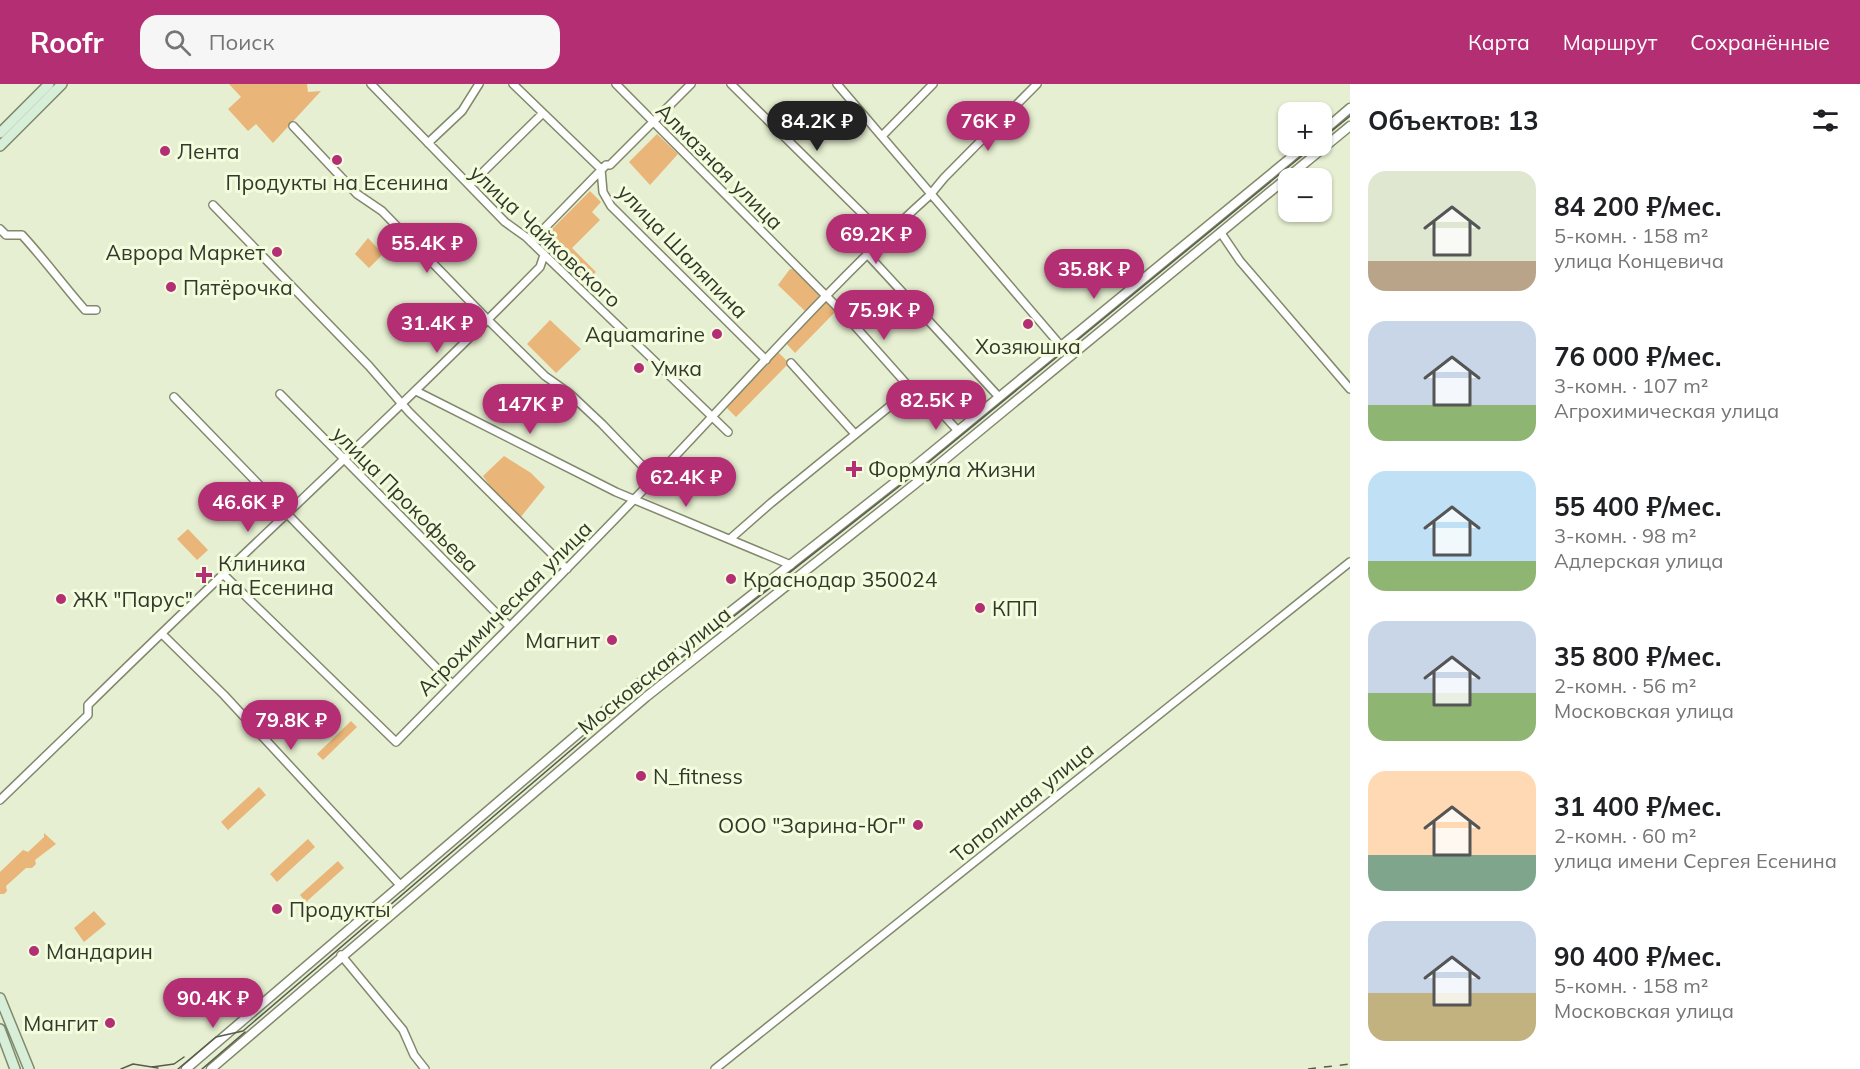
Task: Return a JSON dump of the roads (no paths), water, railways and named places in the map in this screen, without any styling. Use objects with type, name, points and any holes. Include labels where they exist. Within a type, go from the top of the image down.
[{"type":"main road","points":[[0,133],[50,84]]},
{"type":"main road","points":[[0,146],[62,84]]},
{"type":"main road","points":[[1,1006],[29,1069]]},
{"type":"main road","points":[[0,1029],[15,1069]]},
{"type":"street","name":"улица Чайковского","points":[[371,84],[499,216],[531,242],[728,432]]},
{"type":"street","points":[[428,142],[462,111],[479,84]]},
{"type":"street","name":"улица Шаляпина","points":[[513,84],[601,169],[603,192],[611,206],[766,360]]},
{"type":"street","name":"Алмазная улица","points":[[616,84],[826,296],[911,389],[917,386],[958,431]]},
{"type":"street","points":[[531,242],[601,169],[610,165],[691,84]]},
{"type":"street","points":[[731,84],[886,237]]},
{"type":"street","points":[[837,84],[884,135],[930,195],[1061,346]]},
{"type":"street","points":[[884,135],[933,84]]},
{"type":"street","name":"Агрохимическая улица","points":[[224,575],[396,741],[567,569],[826,296],[930,195],[1036,84]]},
{"type":"street","points":[[1332,123],[1350,108]]},
{"type":"street","points":[[474,181],[543,113]]},
{"type":"street","points":[[293,126],[357,194],[382,212],[545,376],[569,393],[654,478]]},
{"type":"street","name":"Московская улица","points":[[211,1069],[361,938],[660,686],[915,484],[1350,126]]},
{"type":"street","name":"Московская улица","points":[[186,1069],[608,708],[958,431],[1293,156]]},
{"type":"street","points":[[213,205],[369,366],[402,404],[567,569]]},
{"type":"street","points":[[1232,206],[1234,213],[1240,216]]},
{"type":"street","points":[[1208,224],[1350,389]]},
{"type":"street","points":[[0,229],[6,235],[22,235],[86,310],[96,310]]},
{"type":"street","points":[[0,800],[88,715],[88,705],[488,320],[540,267],[544,255]]},
{"type":"street","points":[[868,255],[999,397]]},
{"type":"street","points":[[791,363],[855,434]]},
{"type":"street","points":[[730,539],[911,389]]},
{"type":"street","points":[[416,391],[633,500],[791,565]]},
{"type":"street","name":"улица Прокофьева","points":[[280,394],[509,626]]},
{"type":"street","points":[[174,397],[452,684]]},
{"type":"street","name":"Тополиная улица","points":[[715,1069],[1350,562]]},
{"type":"street","points":[[162,634],[224,695],[401,886]]},
{"type":"street","points":[[351,928],[355,937],[361,938]]},
{"type":"street","points":[[326,949],[331,949],[402,1030],[414,1055],[425,1069]]},
{"type":"tram line","points":[[1332,131],[1350,116]]},
{"type":"tram line","points":[[178,1069],[216,1037],[243,1031],[654,679],[901,485],[1302,156]]},
{"type":"tram line","points":[[202,1069],[245,1032]]},
{"type":"tram line","points":[[152,1067],[174,1064],[184,1057]]},
{"type":"tram line","points":[[121,1069],[133,1064],[158,1068]]},
{"type":"railway","points":[[1308,1069],[1350,1064]]},
{"type":"place","name":"Лента","points":[[165,151]]},
{"type":"place","name":"Продукты на Есенина","points":[[337,160]]},
{"type":"place","name":"Аврора Маркет","points":[[277,252]]},
{"type":"place","name":"Пятёрочка","points":[[171,287]]},
{"type":"place","name":"Хозяюшка","points":[[1028,324]]},
{"type":"place","name":"Aquamarine","points":[[717,334]]},
{"type":"place","name":"Умка","points":[[639,368]]},
{"type":"place","name":"Формула Жизни","points":[[854,469]]},
{"type":"place","name":"Клиника на Есенина","points":[[204,575]]},
{"type":"place","name":"Краснодар 350024","points":[[731,579]]},
{"type":"place","name":"ЖК \"Парус\"","points":[[61,599]]},
{"type":"place","name":"КПП","points":[[980,608]]},
{"type":"place","name":"Магнит","points":[[612,640]]},
{"type":"place","name":"N_fitness","points":[[641,776]]},
{"type":"place","name":"ООО \"Зарина-Юг\"","points":[[918,825]]},
{"type":"place","name":"Продукты","points":[[277,909]]},
{"type":"place","name":"Мандарин","points":[[34,951]]},
{"type":"place","name":"Мангит","points":[[110,1023]]}]
